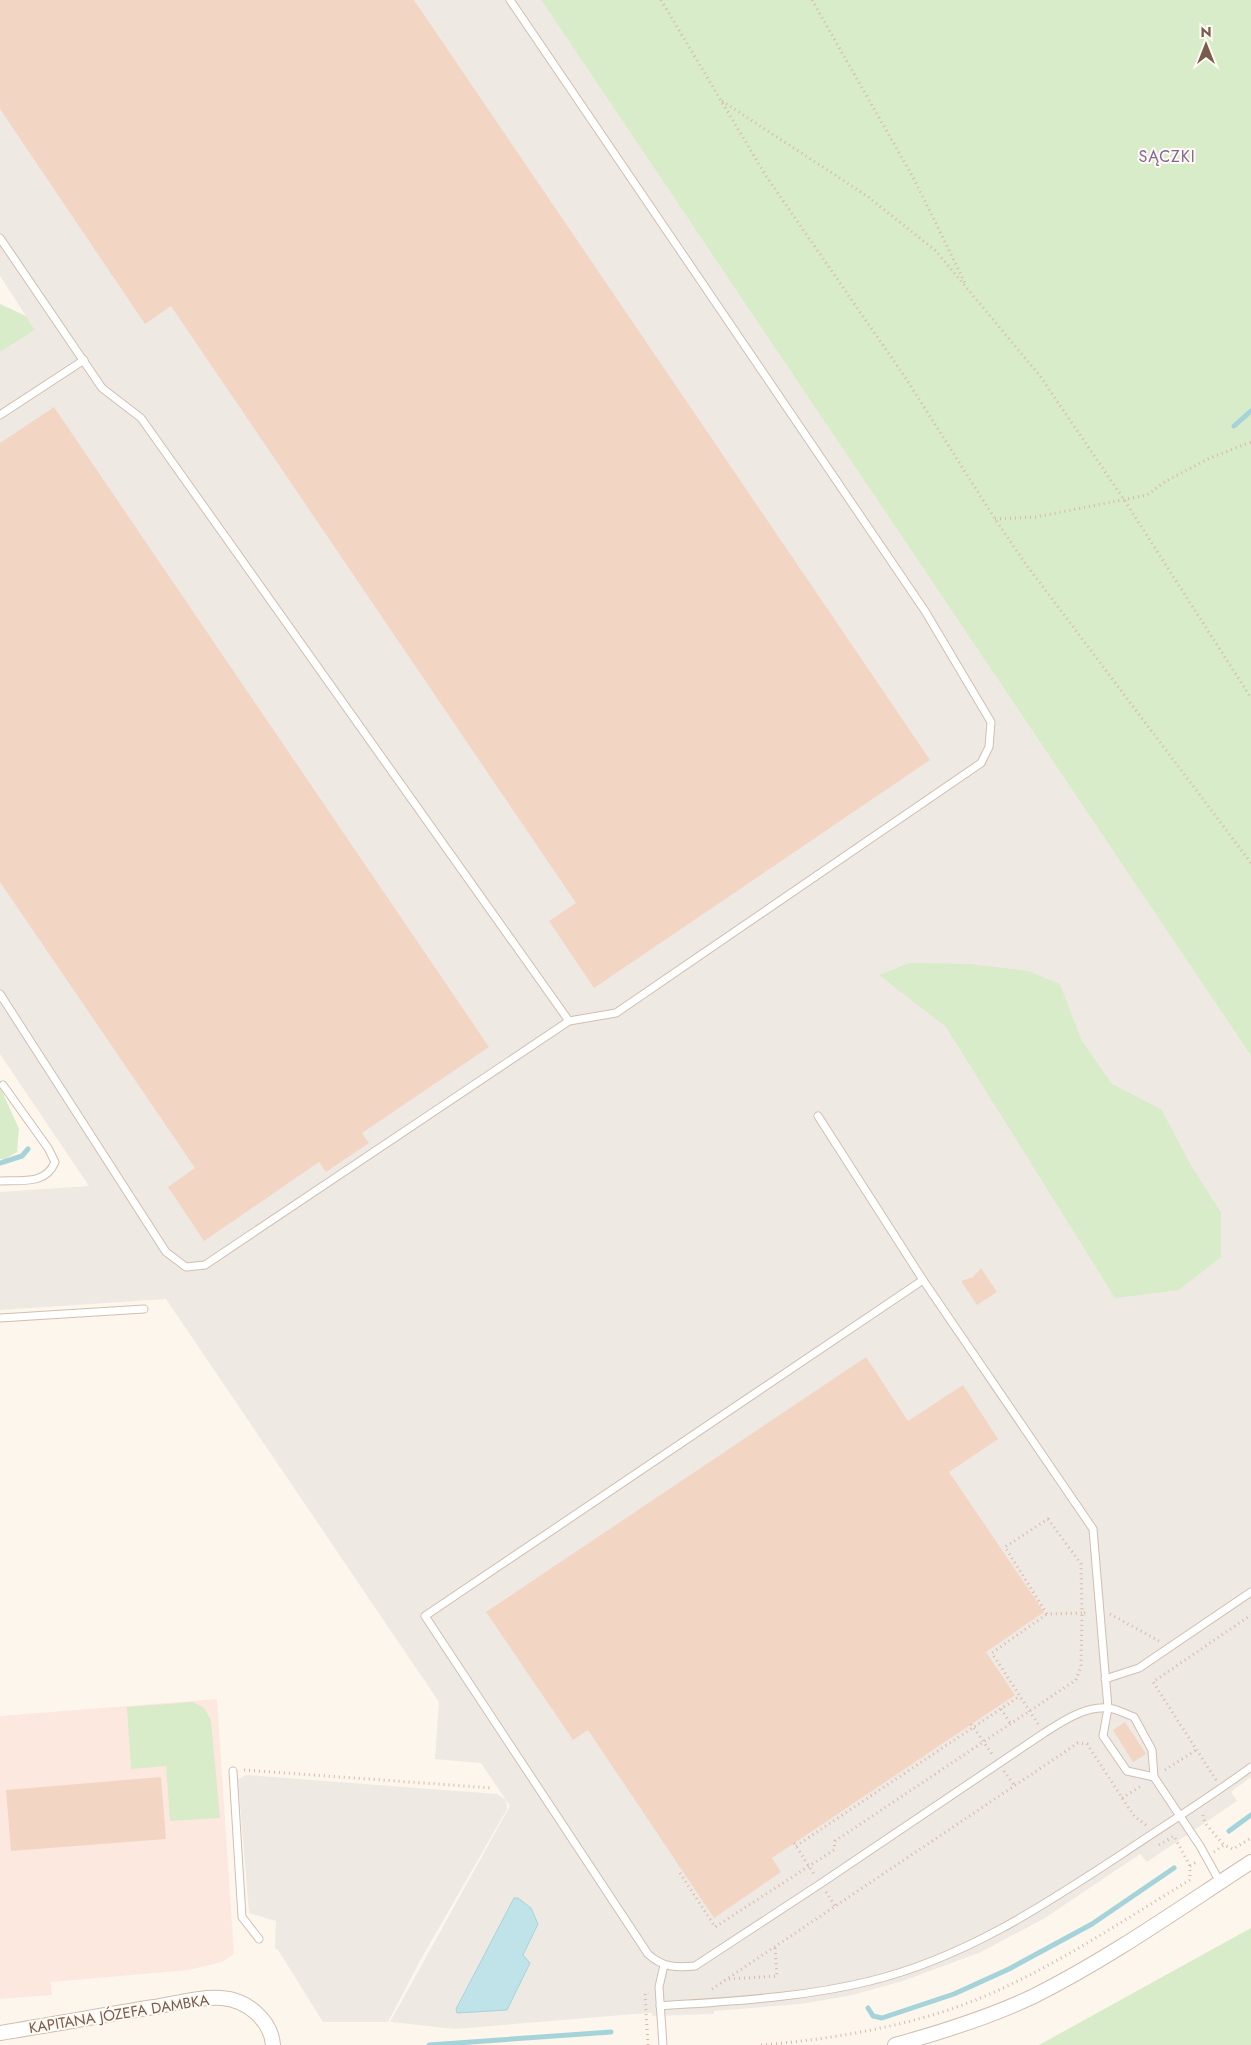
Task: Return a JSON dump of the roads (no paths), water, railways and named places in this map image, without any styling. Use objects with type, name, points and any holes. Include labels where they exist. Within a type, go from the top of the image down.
[{"type":"street","points":[[895,2045],[937,2034],[1034,1996],[1082,1970],[1251,1862]]},
{"type":"street","name":"KAPITANA JÓZEFA DAMBKA","points":[[0,2033],[178,2003],[222,1998],[244,2003],[262,2017],[272,2034],[273,2045]]},
{"type":"lane","points":[[0,994],[166,1252],[186,1267],[205,1265],[569,1021],[616,1012],[981,763],[989,747],[991,722],[925,611],[510,0]]},
{"type":"lane","points":[[0,238],[102,388],[141,418],[569,1021]]},
{"type":"lane","points":[[0,415],[84,360]]},
{"type":"lane","points":[[0,1181],[42,1178],[52,1171],[55,1162],[48,1148],[3,1085]]},
{"type":"lane","points":[[818,1116],[923,1280],[1093,1529],[1108,1708],[1103,1736],[1127,1771],[1154,1777]]},
{"type":"lane","points":[[923,1280],[426,1616],[648,1954],[655,1961],[664,1965],[678,1968],[695,1966],[1044,1733],[1071,1716],[1087,1711],[1108,1708],[1134,1717],[1152,1750],[1154,1777],[1220,1882]]},
{"type":"lane","points":[[0,1318],[144,1309]]},
{"type":"lane","points":[[1105,1679],[1139,1668],[1251,1592]]},
{"type":"lane","points":[[660,2006],[722,2002],[821,1991],[872,1980],[966,1948],[1008,1926],[1180,1816],[1251,1767]]},
{"type":"lane","points":[[233,1770],[242,1917],[259,1939]]},
{"type":"lane","points":[[663,2045],[660,1981],[664,1965]]},
{"type":"water","points":[[514,1898],[518,1898],[531,1908],[538,1924],[523,1955],[530,1963],[507,2010],[457,2013],[456,2009]]},
{"type":"waterway","points":[[1234,426],[1251,411]]},
{"type":"waterway","points":[[0,1163],[22,1156],[28,1149]]},
{"type":"waterway","points":[[1229,1831],[1251,1815]]},
{"type":"waterway","points":[[868,2008],[873,2016],[882,2018],[954,1994],[1009,1969],[1092,1924],[1174,1868]]},
{"type":"waterway","points":[[429,2045],[611,2032]]},
{"type":"district","name":"SĄCZKI","points":[[1167,156]]}]
